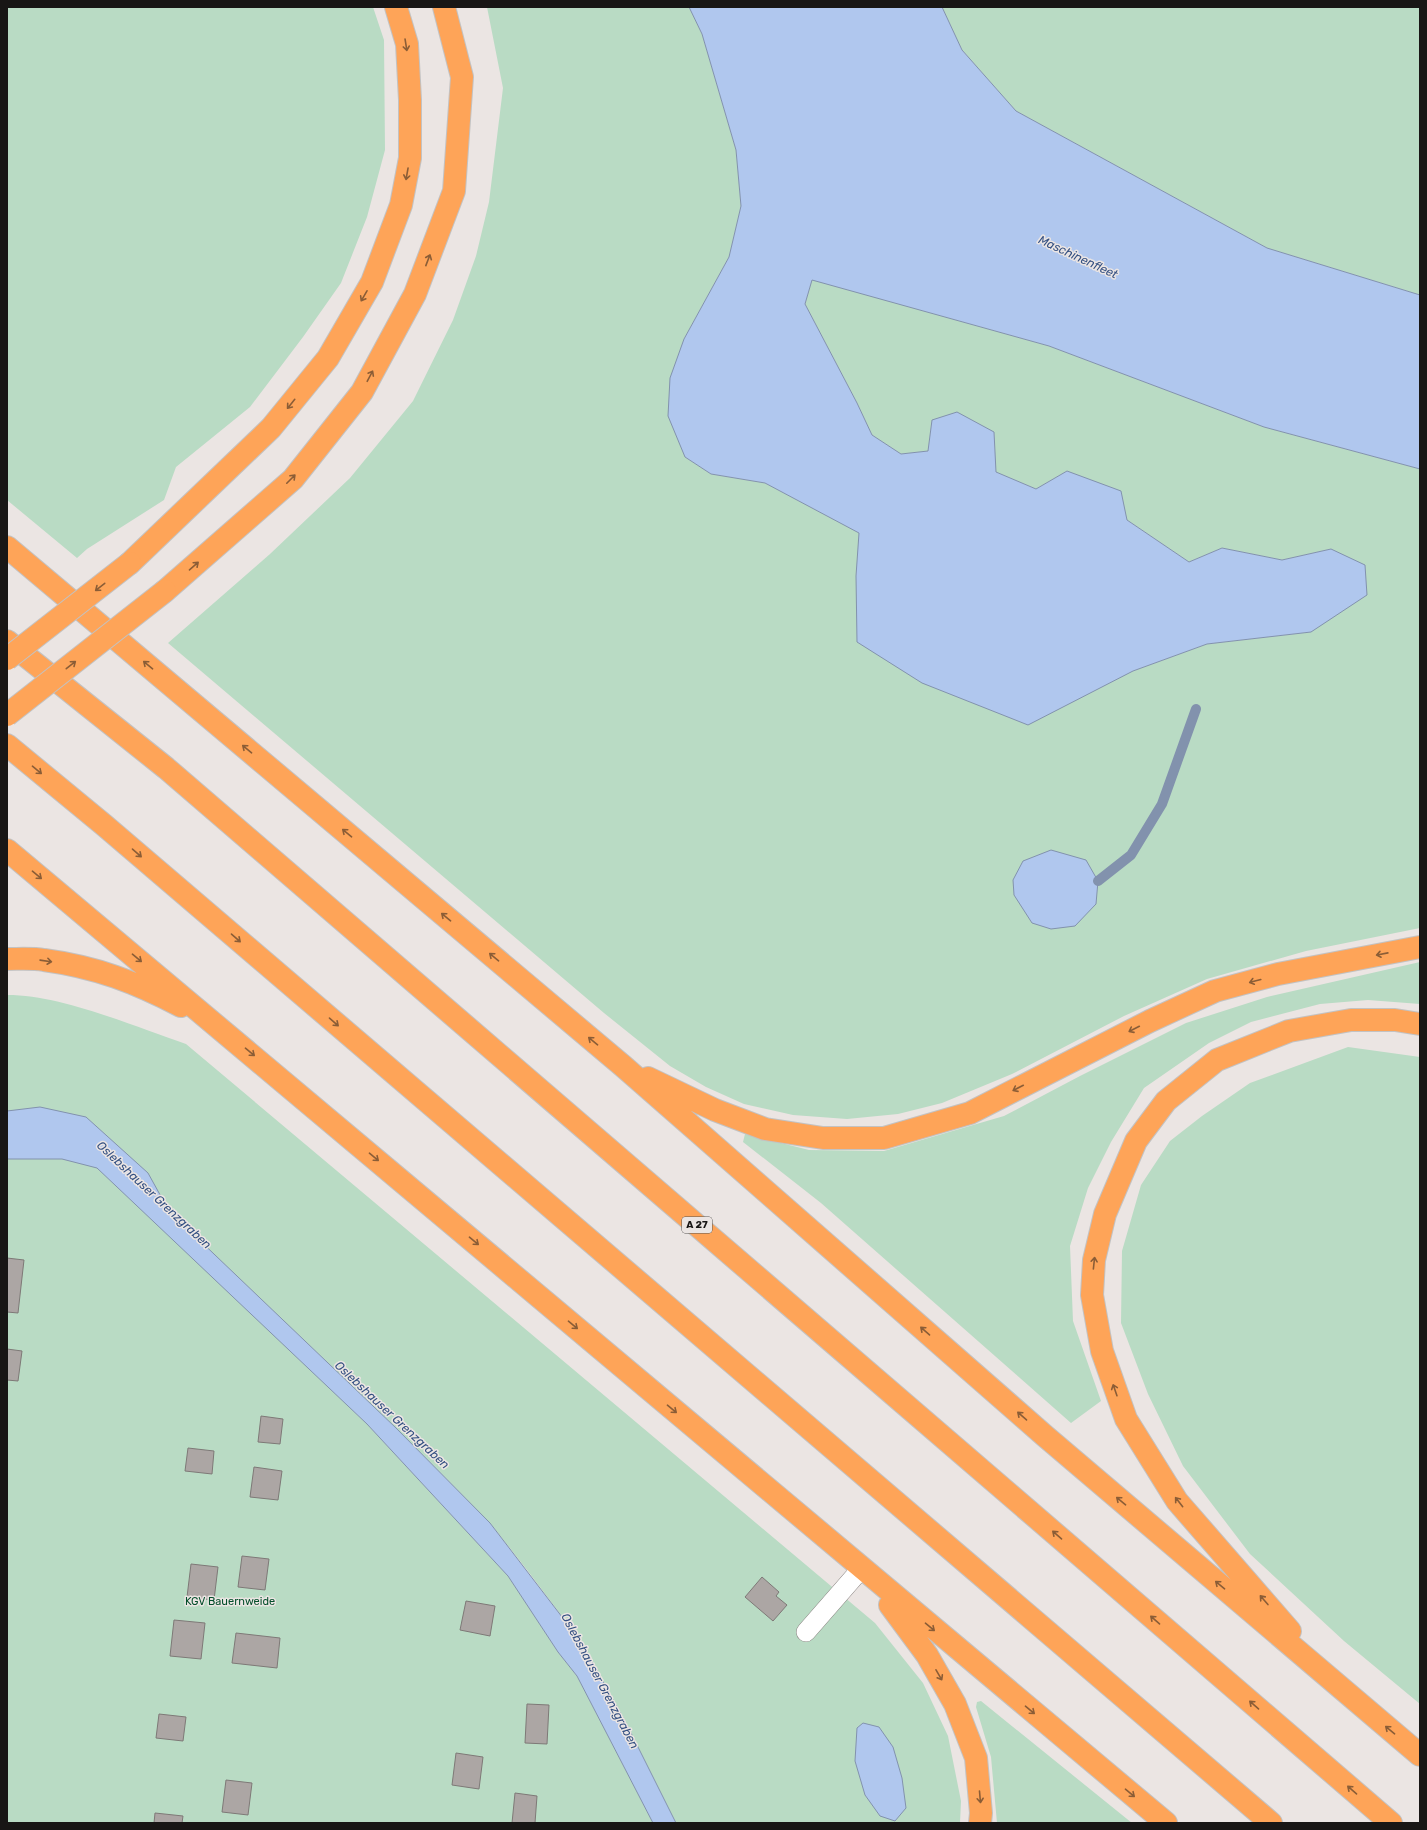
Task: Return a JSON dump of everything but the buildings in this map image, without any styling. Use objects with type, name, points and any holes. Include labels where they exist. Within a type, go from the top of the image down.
[{"type":"highway","points":[[7,659],[130,563],[271,428],[328,358],[372,282],[401,205],[410,158],[410,100],[407,44],[396,7]]},
{"type":"highway","points":[[7,715],[165,591],[293,479],[362,392],[415,294],[454,192],[462,77],[444,7]]},
{"type":"highway","points":[[7,547],[623,1066],[1039,1431],[1420,1755]]},
{"type":"highway","name":"A 27","points":[[7,641],[172,773],[1391,1823]]},
{"type":"highway","points":[[7,745],[141,856],[1271,1823]]},
{"type":"highway","points":[[7,850],[221,1027],[865,1572],[1166,1823]]},
{"type":"highway","points":[[623,1066],[715,1110],[765,1129],[823,1138],[884,1138],[970,1113],[1144,1025],[1215,992],[1278,974],[1420,946]]},
{"type":"highway","points":[[7,959],[43,960],[100,971],[144,987],[221,1027]]},
{"type":"highway","points":[[1335,1683],[1177,1501],[1126,1419],[1102,1351],[1092,1295],[1094,1260],[1105,1214],[1136,1141],[1166,1101],[1217,1060],[1289,1031],[1351,1020],[1395,1020],[1420,1024]]},
{"type":"highway","points":[[865,1572],[927,1655],[955,1704],[976,1758],[981,1813],[980,1823]]},
{"type":"lane","points":[[806,1632],[865,1572]]},
{"type":"green space","points":[[7,7],[373,7],[384,40],[385,150],[367,217],[341,283],[303,337],[250,407],[176,467],[164,500],[87,549],[77,558],[7,500]]},
{"type":"green space","points":[[487,7],[689,7],[702,34],[736,150],[741,206],[729,257],[684,339],[685,457],[711,474],[765,483],[860,533],[856,576],[1133,671],[1207,644],[1311,632],[1331,549],[1282,560],[1222,548],[1189,562],[1127,520],[1067,471],[1036,489],[995,472],[994,432],[932,421],[928,451],[901,454],[872,435],[857,403],[805,304],[812,279],[1049,346],[1264,427],[1420,469],[1420,928],[1306,951],[1207,979],[1124,1016],[1012,1074],[942,1103],[898,1114],[847,1119],[793,1115],[744,1104],[706,1087],[670,1066],[604,1013],[168,643],[270,554],[350,478],[413,401],[453,320],[476,256],[489,202],[503,88]]},
{"type":"green space","points":[[942,7],[1420,7],[1420,295],[1267,248],[1016,111],[962,50]]},
{"type":"green space","points":[[1420,962],[1420,1004],[1368,1000],[1320,1004],[1251,1022],[1209,1043],[1144,1088],[1111,1142],[1088,1188],[1070,1246],[1073,1321],[1101,1401],[1071,1423],[821,1203],[743,1142],[745,1134],[809,1150],[884,1151],[1004,1116],[1186,1023],[1267,997]]},
{"type":"green space","name":"KGV Bauernweide","points":[[7,995],[28,996],[74,1006],[186,1044],[875,1623],[923,1683],[948,1736],[961,1801],[960,1823],[676,1823],[628,1727],[582,1643],[527,1570],[490,1523],[396,1428],[294,1331],[287,1347],[367,1424],[508,1576],[558,1652],[577,1676],[653,1823],[7,1823]]},
{"type":"green space","points":[[1348,1047],[1420,1057],[1420,1704],[1344,1641],[1250,1554],[1183,1466],[1148,1394],[1121,1323],[1122,1251],[1141,1185],[1170,1141],[1202,1116],[1250,1083]]},
{"type":"green space","points":[[981,1701],[1132,1823],[997,1823],[991,1757],[976,1707],[977,1702]]},
{"type":"water","name":"Maschinenfleet","points":[[689,7],[942,7],[962,50],[1016,111],[1267,248],[1420,295],[1420,469],[1264,427],[1049,346],[812,280],[805,304],[857,403],[872,435],[901,454],[928,451],[932,420],[957,412],[994,432],[996,472],[1036,489],[1067,471],[1121,491],[1127,520],[1189,562],[1222,548],[1282,560],[1331,549],[1365,565],[1367,595],[1311,632],[1207,644],[1133,671],[1028,725],[922,683],[857,642],[856,576],[859,533],[765,483],[711,474],[685,457],[668,416],[670,378],[684,339],[729,257],[741,206],[736,150],[702,34]]},
{"type":"water","points":[[1051,850],[1086,860],[1098,881],[1096,904],[1075,926],[1051,929],[1032,923],[1014,895],[1013,880],[1023,861]]},
{"type":"water","name":"Oslebshauser Grenzgraben","points":[[40,1107],[86,1117],[148,1173],[169,1211],[396,1428],[490,1523],[582,1643],[628,1727],[676,1823],[653,1823],[577,1676],[558,1652],[508,1576],[367,1424],[97,1168],[62,1159],[7,1159],[7,1111]]},
{"type":"water","points":[[863,1723],[879,1727],[893,1747],[902,1778],[906,1808],[895,1821],[880,1816],[865,1795],[855,1761],[857,1728]]},
{"type":"waterway","points":[[1098,881],[1131,855],[1162,804],[1196,709]]}]
